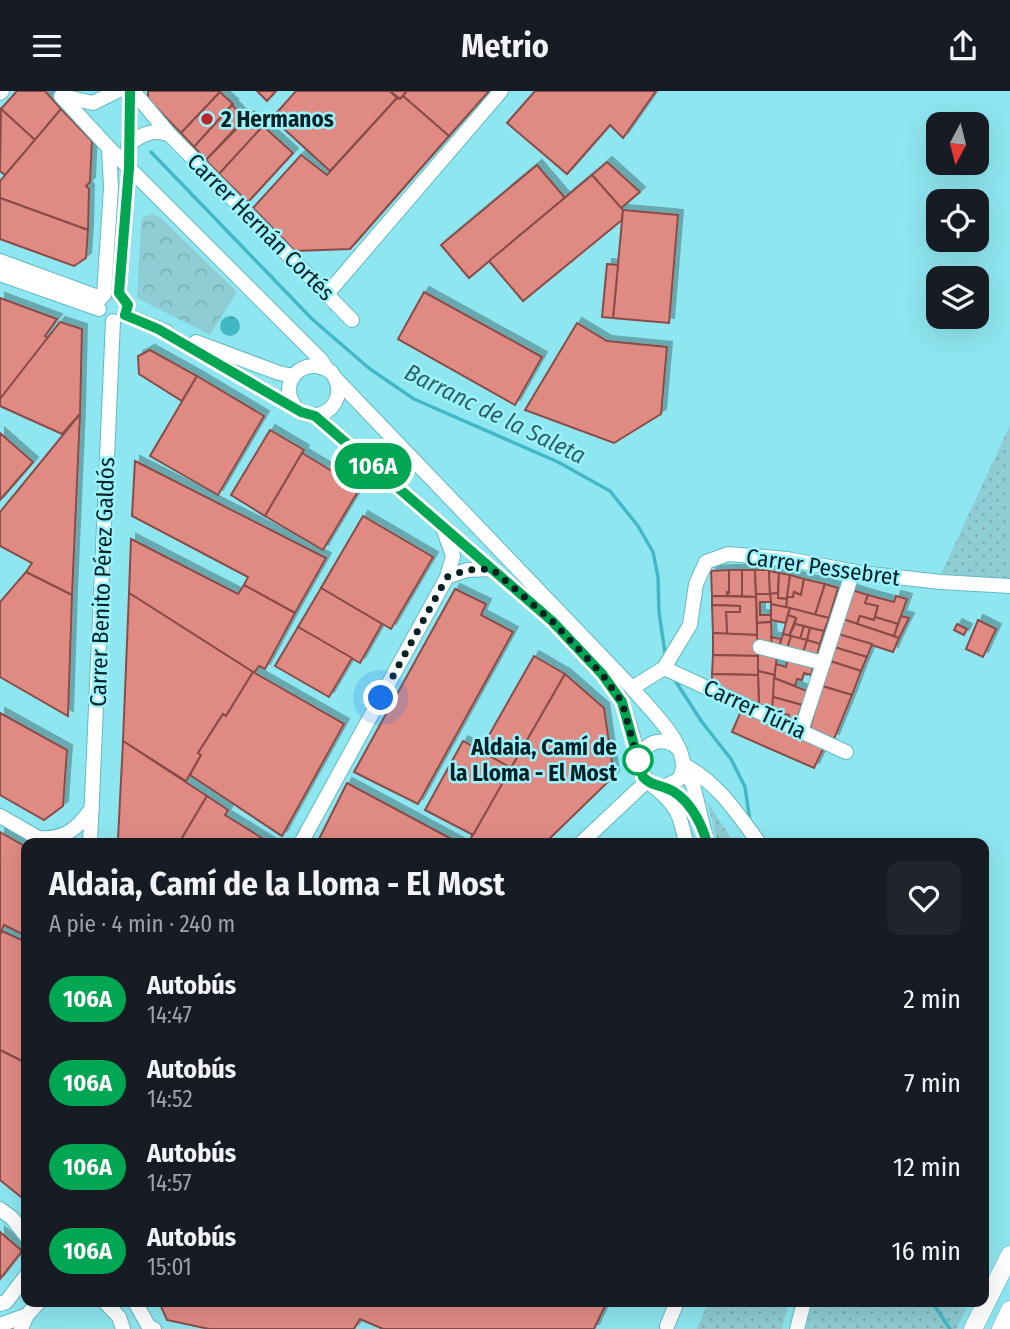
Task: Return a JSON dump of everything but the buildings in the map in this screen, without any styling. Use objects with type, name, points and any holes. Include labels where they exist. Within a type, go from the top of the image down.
[{"type":"main road","points":[[989,1297],[1010,1255]]},
{"type":"main road","points":[[973,1329],[984,1307]]},
{"type":"main road","points":[[1000,1329],[1010,1310]]},
{"type":"street","points":[[58,93],[93,103],[117,91]]},
{"type":"street","points":[[131,91],[125,204],[103,317],[119,318],[158,329],[279,373],[297,372],[314,365],[327,369]]},
{"type":"street","name":"Carrer Hernán Cortés","points":[[131,91],[170,135],[352,320]]},
{"type":"street","points":[[327,293],[501,91]]},
{"type":"street","points":[[58,93],[109,148],[321,360],[337,380],[632,688],[670,733],[679,749],[693,785],[706,838]]},
{"type":"street","name":"Carrer Hernán Cortés","points":[[128,145],[142,134],[152,131],[170,135]]},
{"type":"street","points":[[106,299],[111,187],[109,148]]},
{"type":"street","points":[[125,204],[135,195],[158,195]]},
{"type":"street","points":[[0,261],[106,299]]},
{"type":"street","points":[[0,274],[106,299]]},
{"type":"street","points":[[253,294],[298,351],[297,372],[289,390],[292,404],[297,409]]},
{"type":"street","name":"Carrer Benito Pérez Galdós","points":[[90,838],[119,318],[128,305],[106,299]]},
{"type":"street","points":[[158,329],[306,414],[315,416],[552,621],[602,674],[622,702],[648,777],[673,801],[685,838]]},
{"type":"street","points":[[315,416],[330,410],[335,404],[339,396],[337,380]]},
{"type":"street","points":[[304,838],[447,577],[453,556],[442,525]]},
{"type":"street","name":"Carrer Pessebret","points":[[632,688],[664,668],[690,625],[696,584],[706,562],[728,554],[787,559],[853,571],[941,582],[1010,586]]},
{"type":"street","points":[[447,577],[467,570],[492,569]]},
{"type":"street","points":[[801,731],[853,571]]},
{"type":"street","points":[[760,647],[823,663]]},
{"type":"street","name":"Carrer Túria","points":[[664,668],[846,752]]},
{"type":"street","points":[[679,749],[667,742],[653,743],[643,751],[648,777],[681,797],[702,825]]},
{"type":"street","points":[[648,777],[674,783],[684,767]]},
{"type":"street","points":[[684,767],[699,772],[724,796],[755,838]]},
{"type":"street","points":[[586,838],[648,777]]},
{"type":"street","points":[[56,838],[65,836],[80,825],[92,809]]},
{"type":"street","points":[[0,816],[38,838]]},
{"type":"street","points":[[0,1304],[6,1303],[21,1283]]},
{"type":"street","points":[[0,1325],[24,1322],[35,1307]]},
{"type":"street","points":[[110,1307],[119,1317],[123,1329]]},
{"type":"street","points":[[138,1307],[149,1327],[154,1329]]},
{"type":"street","points":[[667,1326],[675,1307]]},
{"type":"street","points":[[797,1329],[803,1307]]},
{"type":"green space","points":[[153,214],[161,218],[237,292],[210,335],[137,298],[141,225],[143,217]]},
{"type":"green space","points":[[1010,425],[1010,580],[949,579],[942,572]]},
{"type":"green space","points":[[707,801],[731,838],[717,838]]},
{"type":"green space","points":[[706,1307],[788,1307],[782,1329],[697,1329]]},
{"type":"green space","points":[[812,1307],[964,1307],[966,1310],[956,1329],[806,1329]]},
{"type":"water","points":[[230,316],[237,319],[240,326],[237,333],[230,336],[223,333],[220,326],[223,319]]},
{"type":"waterway","name":"Barranc de la Saleta","points":[[151,152],[312,319],[370,369],[414,399],[558,462],[610,491],[638,526],[653,552],[665,653]]},
{"type":"waterway","name":"Barranc de la Saleta","points":[[674,679],[702,722],[731,759],[745,787],[750,821]]},
{"type":"waterway","name":"Barranc de la Saleta","points":[[935,1307],[950,1329]]},
{"type":"bus line","name":"106A","points":[[130,91],[129,168],[119,293],[128,305],[125,315],[158,329],[301,412],[315,416],[552,621],[602,674],[622,702],[643,777],[651,784],[681,797],[702,825],[706,838]]},
{"type":"place","name":"2 Hermanos","points":[[207,119]]},
{"type":"place","name":"Aldaia, Camí de la Lloma - El Most","points":[[638,760]]},
{"type":"route","points":[[381,698],[447,577],[467,570],[492,569],[552,621],[602,674],[622,702],[639,764],[639,757],[638,760]]}]
